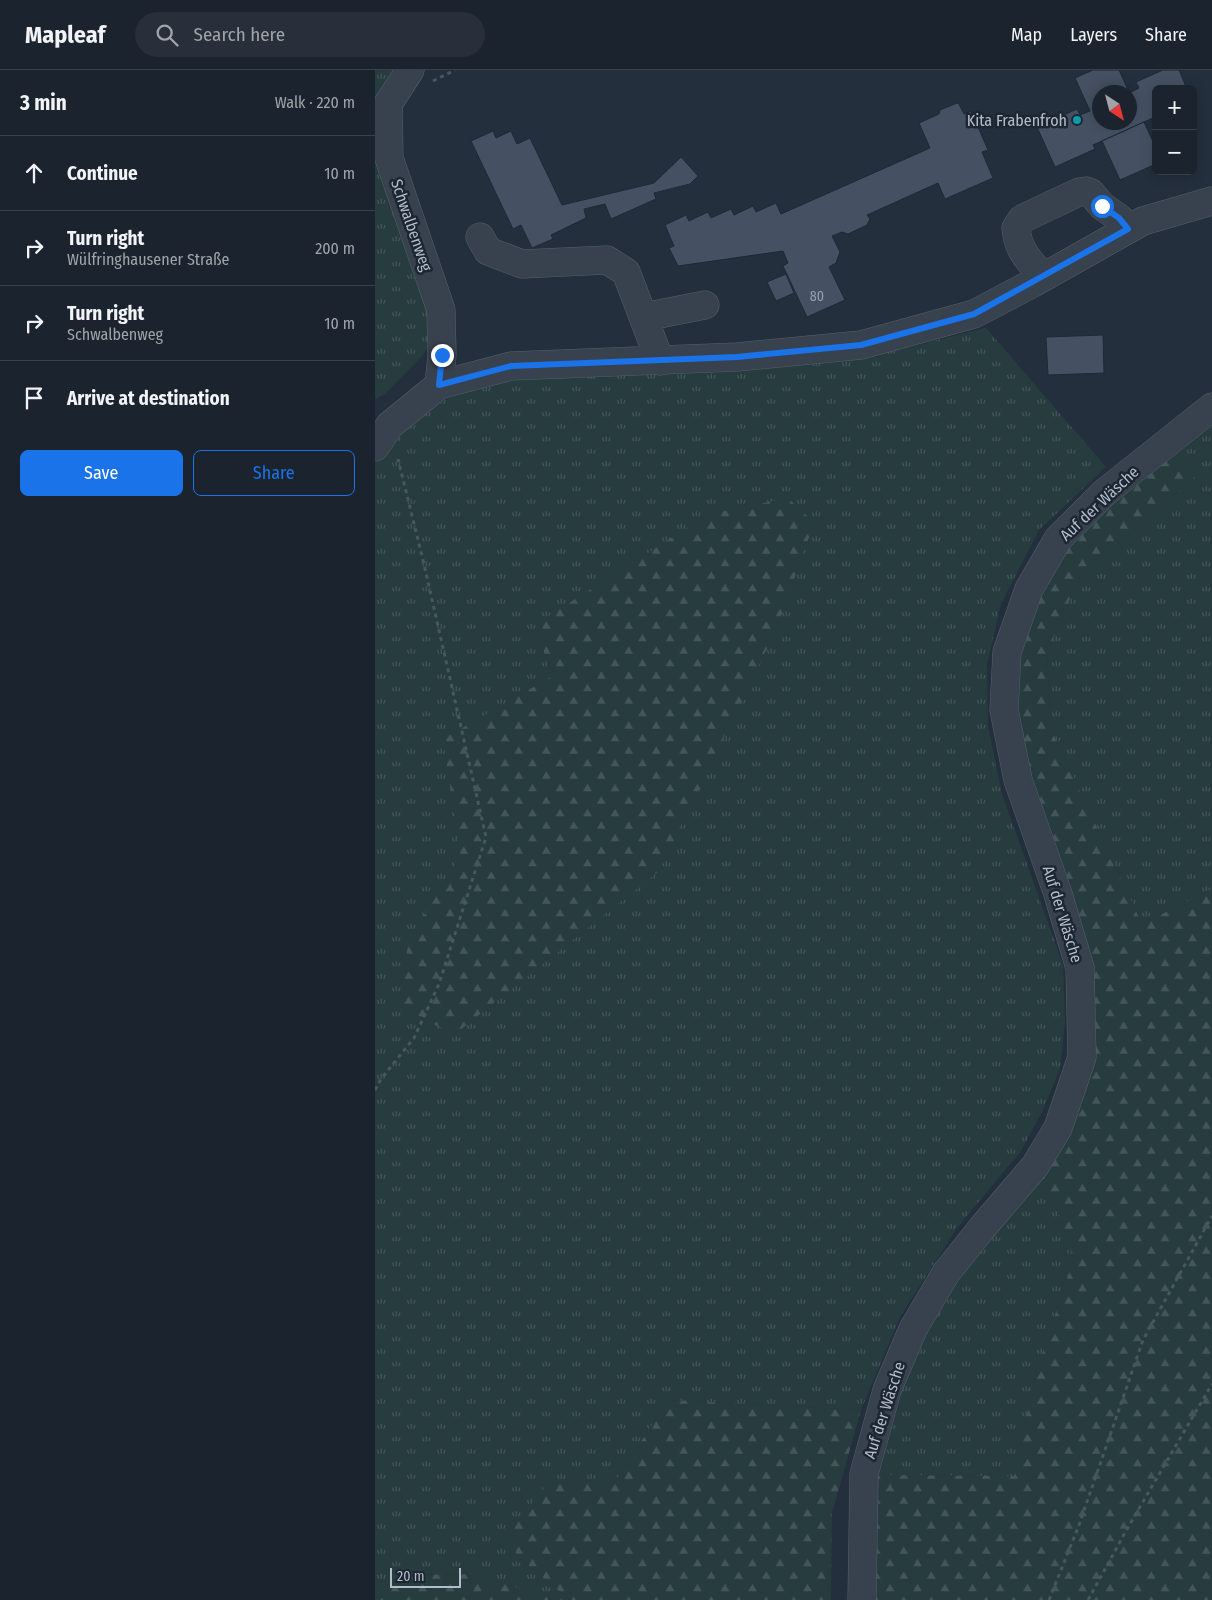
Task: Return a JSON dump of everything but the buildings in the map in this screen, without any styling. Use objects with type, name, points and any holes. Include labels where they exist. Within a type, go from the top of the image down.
[{"type":"street","name":"Schwalbenweg","points":[[410,70],[388,104],[389,158],[441,310],[442,355],[439,385]]},
{"type":"street","points":[[1043,277],[1022,252],[1017,241],[1016,228],[1022,219],[1079,192],[1086,191],[1091,193],[1102,206],[1119,218],[1128,229]]},
{"type":"street","points":[[375,447],[390,425],[439,385],[511,366],[737,357],[861,345],[974,314],[1143,221],[1212,202]]},
{"type":"street","points":[[480,237],[488,251],[522,264],[607,260],[626,272],[660,361]]},
{"type":"street","points":[[643,317],[705,305]]},
{"type":"street","name":"Auf der Wäsche","points":[[862,1600],[864,1474],[887,1390],[913,1329],[946,1273],[1035,1166],[1058,1128],[1082,1057],[1080,968],[1058,894],[1018,780],[1004,710],[1007,652],[1029,589],[1058,539],[1104,493],[1212,407]]},
{"type":"path","points":[[375,1090],[381,1078],[414,1038],[439,984],[486,837],[390,425]]},
{"type":"path","points":[[375,1080],[381,1078]]},
{"type":"path","points":[[1049,1600],[1079,1525],[1143,1340],[1212,1216]]},
{"type":"path","points":[[1088,1600],[1127,1528],[1212,1384]]},
{"type":"green space","points":[[375,70],[397,70],[375,108]]},
{"type":"green space","points":[[375,132],[434,311],[430,343],[424,354],[385,394],[375,399]]},
{"type":"green space","points":[[986,328],[1106,467],[1039,530],[1001,604],[987,664],[988,726],[1002,794],[1063,965],[1065,1022],[1060,1069],[1042,1112],[1021,1151],[957,1228],[900,1317],[861,1410],[668,1400],[614,1483],[548,1483],[517,1556],[570,1600],[558,1600],[472,1574],[407,1575],[380,1600],[375,1600],[375,463],[403,430],[446,399],[488,379],[739,366],[917,345]]},
{"type":"green space","points":[[1212,421],[1212,889],[1142,924],[1051,729],[1047,654],[1078,579],[1198,474],[1170,454]]},
{"type":"green space","points":[[1170,454],[1199,473],[1078,579],[1047,654],[1051,729],[1142,924],[1212,889],[1212,1600],[875,1600],[870,1596],[878,1475],[1014,1476],[1036,1372],[1074,1258],[1044,1174],[1090,1055],[1028,778],[1018,707],[1016,657],[1026,621],[1065,549],[1114,500]]},
{"type":"green space","points":[[788,498],[814,523],[776,630],[659,871],[455,1034],[401,1010],[408,942],[460,855],[443,739],[551,677],[536,624],[709,514]]},
{"type":"green space","points":[[1044,1174],[1074,1258],[1036,1372],[1014,1476],[878,1475],[885,1427],[917,1348],[965,1267]]},
{"type":"green space","points":[[668,1400],[861,1410],[832,1513],[831,1600],[570,1600],[517,1556],[510,1531],[548,1483],[614,1483]]},
{"type":"green space","points":[[472,1574],[558,1600],[380,1600],[407,1575]]},
{"type":"place","name":"Kita Frabenfroh","points":[[1077,120]]},
{"type":"route","points":[[442,355],[439,385],[511,366],[737,357],[861,345],[974,314],[1128,229],[1119,218],[1102,206]]}]
